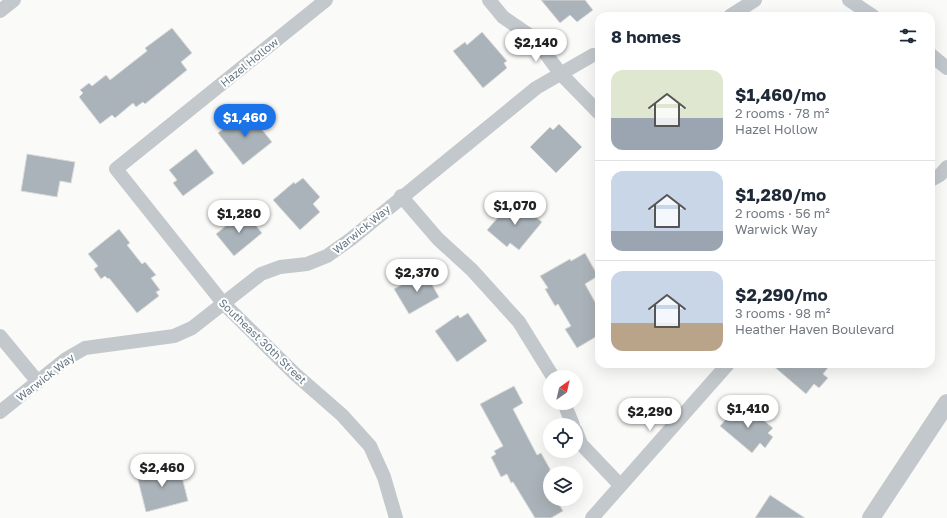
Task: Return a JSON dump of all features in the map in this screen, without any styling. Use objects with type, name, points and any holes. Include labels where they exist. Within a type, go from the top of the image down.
[{"type":"street","points":[[0,11],[14,0]]},
{"type":"street","name":"Hazel Hollow","points":[[116,169],[326,0]]},
{"type":"street","points":[[489,0],[503,17],[535,39],[560,73],[595,109]]},
{"type":"street","points":[[736,12],[755,0]]},
{"type":"street","points":[[849,0],[867,12]]},
{"type":"street","name":"Warwick Way","points":[[0,412],[66,359],[85,348],[174,336],[192,328],[261,274],[280,267],[307,264],[328,256],[351,239],[401,196],[536,88],[560,73],[595,55]]},
{"type":"street","points":[[935,58],[947,68]]},
{"type":"street","points":[[935,178],[940,175],[947,167]]},
{"type":"street","name":"Southeast 30th Street","points":[[116,169],[223,303],[295,374],[342,414],[370,446],[384,477],[396,518]]},
{"type":"street","points":[[401,196],[438,239],[472,270],[519,322],[549,370]]},
{"type":"street","points":[[0,336],[38,382]]},
{"type":"street","points":[[592,518],[724,368]]},
{"type":"street","points":[[871,518],[947,403]]},
{"type":"street","points":[[583,446],[620,485]]},
{"type":"building","points":[[541,0],[585,0],[593,10],[577,22],[570,15],[560,23]]},
{"type":"building","points":[[172,28],[192,53],[181,62],[187,70],[145,104],[143,102],[136,107],[133,103],[115,118],[112,115],[100,124],[79,97],[83,93],[80,90],[89,83],[92,86],[106,75],[110,80],[147,51],[145,48]]},
{"type":"building","points":[[482,32],[507,61],[504,63],[507,68],[483,88],[453,51],[465,42],[467,45]]},
{"type":"building","points":[[246,110],[272,142],[243,165],[218,133]]},
{"type":"building","points":[[559,124],[582,147],[556,173],[530,147],[550,127],[553,130]]},
{"type":"building","points":[[196,149],[214,173],[183,196],[173,183],[177,180],[169,170]]},
{"type":"building","points":[[27,154],[75,162],[71,183],[60,181],[57,197],[21,191]]},
{"type":"building","points":[[303,178],[320,197],[313,204],[320,212],[300,230],[273,200],[294,182],[295,184]]},
{"type":"building","points":[[514,199],[542,222],[519,250],[510,243],[507,247],[487,230]]},
{"type":"building","points":[[244,211],[262,233],[234,256],[216,234]]},
{"type":"building","points":[[119,229],[130,243],[127,245],[142,264],[145,262],[156,275],[151,278],[160,290],[156,292],[159,296],[137,313],[109,278],[108,279],[105,276],[101,279],[94,269],[98,266],[88,254]]},
{"type":"building","points":[[585,253],[595,271],[595,278],[585,284],[595,302],[595,337],[577,348],[565,329],[571,326],[558,304],[555,306],[545,289],[548,288],[540,276],[570,259],[571,261]]},
{"type":"building","points":[[425,272],[439,297],[409,314],[394,289]]},
{"type":"building","points":[[468,313],[487,341],[457,362],[435,331],[458,315],[460,318]]},
{"type":"building","points":[[776,368],[828,368],[823,374],[828,378],[819,388],[814,384],[806,394]]},
{"type":"building","points":[[514,386],[523,403],[513,409],[537,455],[541,453],[548,466],[543,466],[543,506],[560,506],[563,511],[551,518],[535,518],[513,482],[511,483],[507,474],[501,477],[491,457],[496,454],[494,451],[503,446],[480,404]]},
{"type":"building","points":[[746,406],[773,428],[768,433],[773,437],[765,448],[760,443],[752,453],[720,426],[733,411],[738,415]]},
{"type":"building","points":[[179,465],[188,501],[146,512],[137,476]]},
{"type":"building","points":[[770,495],[805,518],[755,518]]}]
